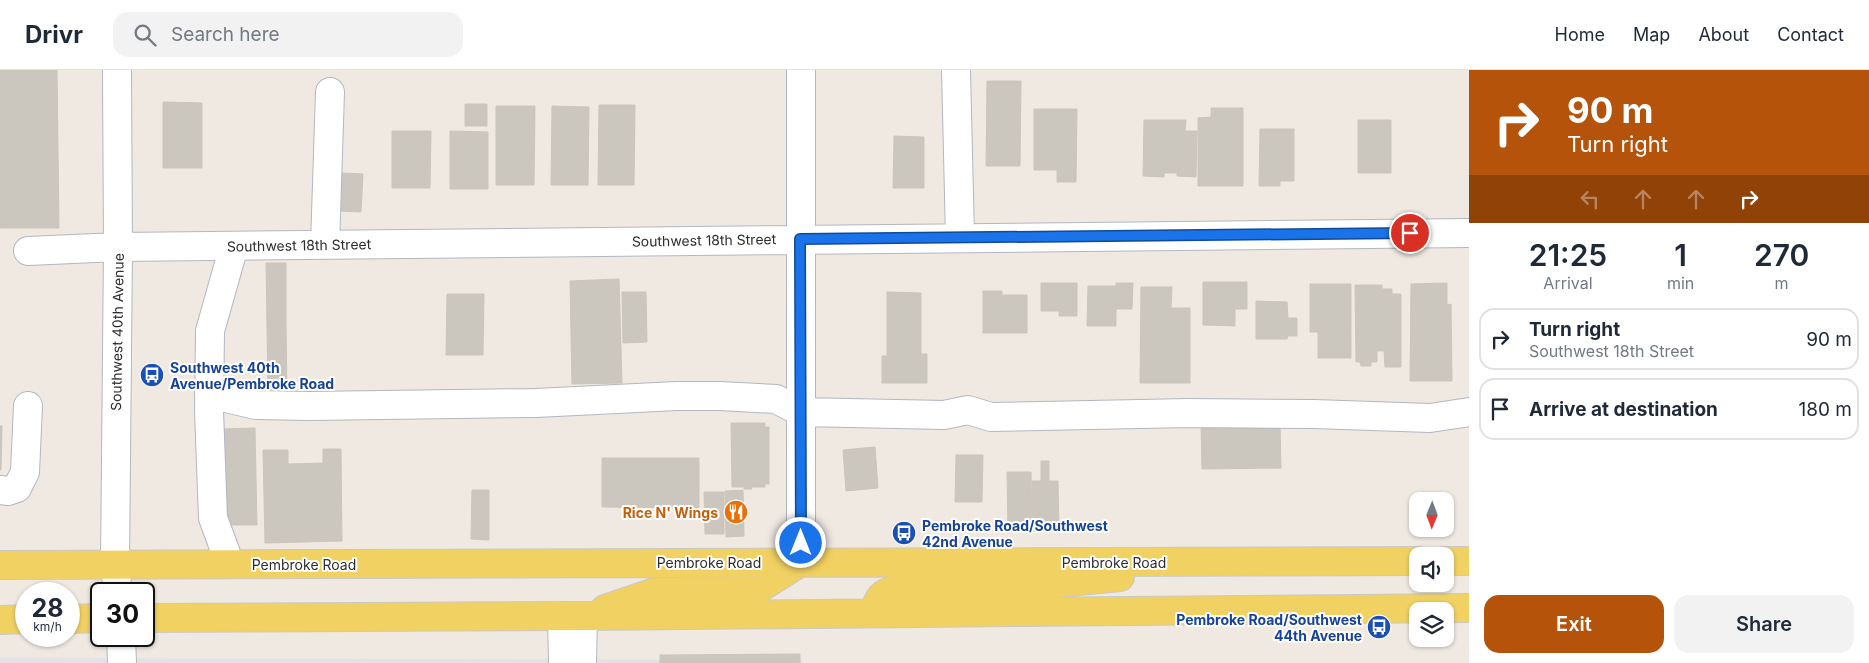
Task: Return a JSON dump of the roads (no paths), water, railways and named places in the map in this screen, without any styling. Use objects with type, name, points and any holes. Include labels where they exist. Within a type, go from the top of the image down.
[{"type":"main road","points":[[874,613],[883,593],[898,589],[1007,588],[1132,576],[1233,561]]},
{"type":"main road","name":"Pembroke Road","points":[[0,565],[1409,561]]},
{"type":"main road","points":[[1454,561],[1469,561]]},
{"type":"main road","points":[[572,616],[655,592],[755,591],[801,562]]},
{"type":"main road","points":[[155,618],[1469,608]]},
{"type":"main road","points":[[0,620],[15,619]]},
{"type":"street","name":"Southwest 40th Avenue","points":[[117,70],[118,247],[115,564],[117,582]]},
{"type":"street","points":[[801,70],[801,562]]},
{"type":"street","points":[[956,70],[960,237]]},
{"type":"street","points":[[325,244],[330,92]]},
{"type":"street","name":"Southwest 18th Street","points":[[28,251],[118,247],[325,244],[1469,233]]},
{"type":"street","points":[[230,564],[213,518],[210,331],[234,246]]},
{"type":"street","points":[[210,394],[256,405],[310,406],[536,403],[677,396],[719,396],[776,399],[800,412],[944,415],[968,410],[991,417],[1199,413],[1430,418],[1469,412]]},
{"type":"street","points":[[0,490],[8,491],[17,488],[25,472],[28,406]]},
{"type":"street","points":[[562,663],[572,616]]},
{"type":"street","points":[[572,616],[582,663]]},
{"type":"street","points":[[121,647],[122,663]]},
{"type":"place","name":"Southwest 40th Avenue/Pembroke Road","points":[[152,375]]},
{"type":"place","name":"Rice N' Wings","points":[[736,512]]},
{"type":"place","name":"Pembroke Road/Southwest 42nd Avenue","points":[[904,533]]},
{"type":"place","name":"Pembroke Road/Southwest 44th Avenue","points":[[1379,627]]}]
